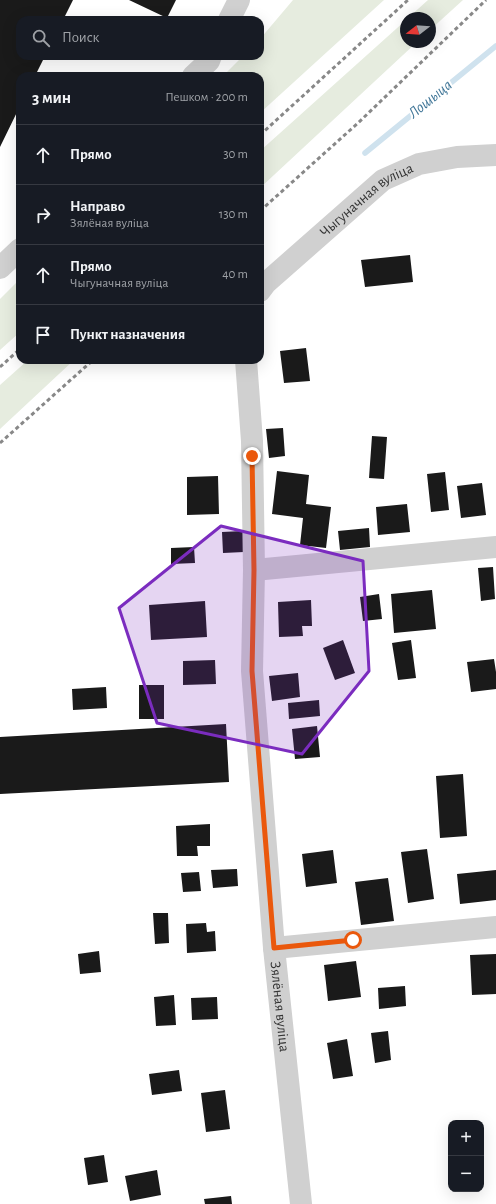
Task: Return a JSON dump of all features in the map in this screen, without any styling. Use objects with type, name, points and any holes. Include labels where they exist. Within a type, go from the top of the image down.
[{"type":"street","points":[[231,16],[239,0]]},
{"type":"street","points":[[197,72],[209,60]]},
{"type":"street","name":"Чыгуначная вуліца","points":[[264,286],[383,180],[419,164],[457,157],[496,155]]},
{"type":"street","points":[[0,268],[16,253]]},
{"type":"street","points":[[246,364],[252,441],[254,570],[496,547]]},
{"type":"street","name":"Зялёная вуліца","points":[[254,570],[252,671],[274,948],[301,1204]]},
{"type":"street","points":[[274,948],[496,927]]},
{"type":"highlighted area","points":[[221,526],[363,561],[369,671],[302,754],[157,723],[119,608]]},
{"type":"shaded area","points":[[293,0],[384,0],[264,109],[264,72],[227,72],[239,60],[264,60],[264,34]]},
{"type":"shaded area","points":[[428,0],[463,0],[436,25],[436,12],[415,12]]},
{"type":"shaded area","points":[[400,25],[400,48],[411,48],[264,184],[264,147]]},
{"type":"shaded area","points":[[16,283],[16,336],[0,350],[0,299]]},
{"type":"shaded area","points":[[24,364],[70,364],[0,429],[0,385]]},
{"type":"building","points":[[0,0],[73,0],[65,16],[16,16],[16,60],[43,60],[37,72],[16,72],[16,114],[0,147]]},
{"type":"building","points":[[129,0],[176,0],[168,16],[163,16]]},
{"type":"building","points":[[410,255],[413,282],[365,287],[361,260]]},
{"type":"building","points":[[306,348],[310,381],[284,383],[280,351]]},
{"type":"building","points":[[283,428],[285,456],[269,458],[266,429]]},
{"type":"building","points":[[372,436],[387,437],[384,479],[369,478]]},
{"type":"building","points":[[277,471],[309,475],[306,504],[331,507],[326,548],[300,545],[303,518],[272,514]]},
{"type":"building","points":[[445,472],[449,510],[431,512],[427,474]]},
{"type":"building","points":[[218,476],[219,514],[187,515],[187,477]]},
{"type":"building","points":[[482,483],[486,515],[461,518],[457,486]]},
{"type":"building","points":[[407,504],[410,532],[378,535],[376,507]]},
{"type":"building","points":[[369,528],[370,547],[340,550],[338,531]]},
{"type":"building","points":[[243,531],[244,552],[223,553],[222,532]]},
{"type":"building","points":[[194,547],[195,563],[171,564],[171,548]]},
{"type":"building","points":[[493,567],[495,599],[481,601],[478,568]]},
{"type":"building","points":[[432,590],[436,629],[394,633],[391,594]]},
{"type":"building","points":[[379,594],[382,619],[363,621],[360,597]]},
{"type":"building","points":[[311,600],[312,626],[302,626],[303,636],[279,637],[278,602]]},
{"type":"building","points":[[205,601],[207,637],[151,640],[149,605]]},
{"type":"building","points":[[343,640],[355,673],[335,680],[323,648]]},
{"type":"building","points":[[411,640],[416,678],[398,680],[392,643]]},
{"type":"building","points":[[494,659],[496,689],[471,692],[467,662]]},
{"type":"building","points":[[215,660],[216,684],[183,685],[183,661]]},
{"type":"building","points":[[298,673],[300,697],[272,701],[269,676]]},
{"type":"building","points":[[139,685],[164,685],[164,719],[139,719]]},
{"type":"building","points":[[106,687],[107,708],[73,710],[72,689]]},
{"type":"building","points":[[319,700],[320,716],[289,719],[288,703]]},
{"type":"building","points":[[226,724],[229,782],[0,794],[0,737]]},
{"type":"building","points":[[317,726],[320,757],[295,759],[292,729]]},
{"type":"building","points":[[463,774],[467,836],[440,838],[436,776]]},
{"type":"building","points":[[210,824],[210,846],[197,846],[198,856],[177,856],[176,826]]},
{"type":"building","points":[[427,849],[434,899],[408,903],[401,852]]},
{"type":"building","points":[[333,850],[337,883],[306,887],[302,854]]},
{"type":"building","points":[[237,869],[238,886],[213,888],[211,870]]},
{"type":"building","points":[[496,870],[496,900],[460,904],[457,874]]},
{"type":"building","points":[[199,872],[201,891],[183,892],[181,873]]},
{"type":"building","points":[[388,878],[394,921],[361,925],[355,882]]},
{"type":"building","points":[[153,913],[168,913],[169,943],[155,944]]},
{"type":"building","points":[[206,923],[207,932],[215,931],[216,951],[187,953],[186,924]]},
{"type":"building","points":[[99,951],[101,972],[80,974],[78,954]]},
{"type":"building","points":[[496,954],[496,994],[472,995],[470,955]]},
{"type":"building","points":[[356,961],[361,997],[328,1001],[324,965]]},
{"type":"building","points":[[405,986],[406,1006],[379,1009],[378,988]]},
{"type":"building","points":[[174,995],[176,1025],[156,1026],[154,997]]},
{"type":"building","points":[[217,997],[218,1019],[192,1020],[191,998]]},
{"type":"building","points":[[388,1031],[391,1060],[375,1063],[371,1033]]},
{"type":"building","points":[[347,1039],[353,1076],[333,1079],[327,1043]]},
{"type":"building","points":[[179,1070],[182,1091],[152,1095],[149,1074]]},
{"type":"building","points":[[225,1090],[230,1129],[206,1132],[201,1093]]},
{"type":"building","points":[[104,1155],[108,1182],[88,1185],[84,1158]]},
{"type":"building","points":[[157,1170],[161,1195],[130,1201],[125,1176]]},
{"type":"building","points":[[231,1196],[232,1204],[205,1204],[204,1199]]},
{"type":"waterway","name":"Лошыца","points":[[365,153],[496,46]]},
{"type":"railway","points":[[264,131],[408,0]]},
{"type":"railway","points":[[264,207],[358,123],[486,0]]},
{"type":"railway","points":[[0,367],[16,353]]},
{"type":"railway","points":[[0,443],[89,364]]},
{"type":"route","points":[[252,456],[254,570],[252,671],[274,948],[353,940]]}]
